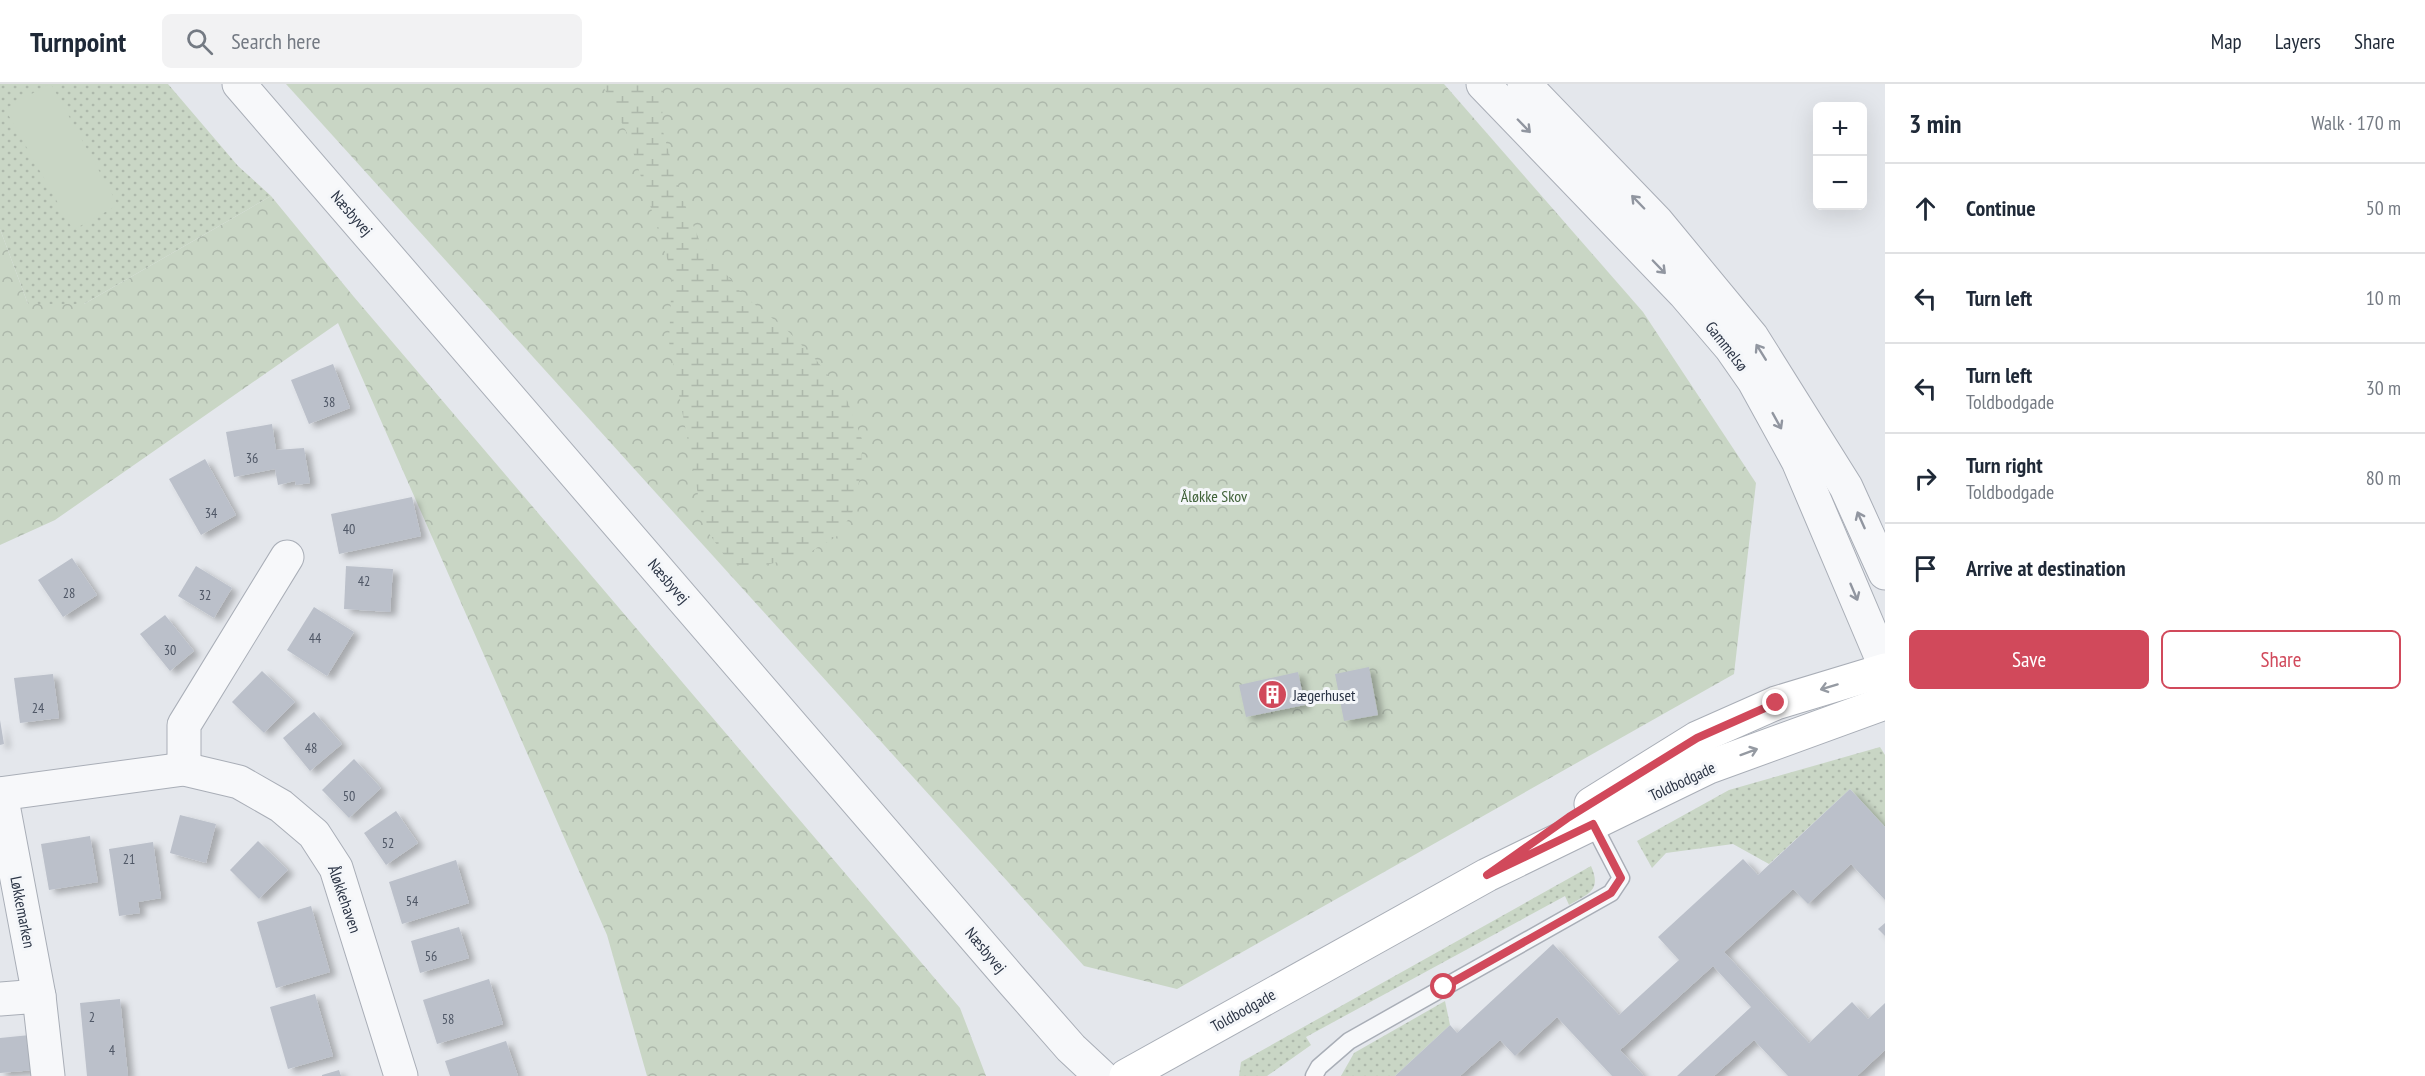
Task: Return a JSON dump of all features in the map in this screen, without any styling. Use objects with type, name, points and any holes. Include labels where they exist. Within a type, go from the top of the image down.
[{"type":"main road","name":"Toldbodgade","points":[[1487,875],[1569,817],[1697,738],[1776,703],[1885,670]]},
{"type":"main road","name":"Toldbodgade","points":[[1126,1076],[1487,875],[1709,767],[1885,703]]},
{"type":"street","name":"Næsbyvej","points":[[239,84],[1014,983],[1071,1048],[1101,1076]]},
{"type":"street","name":"Gammelsø","points":[[1484,84],[1684,293],[1731,348],[1755,381],[1798,461],[1885,666]]},
{"type":"street","name":"Gammelsø","points":[[1524,84],[1658,222],[1752,337],[1846,488],[1885,573]]},
{"type":"street","points":[[184,769],[184,725],[287,557]]},
{"type":"street","name":"Åløkkehaven","points":[[0,794],[184,769],[239,782],[282,806],[314,834],[336,868],[401,1076]]},
{"type":"street","name":"Løkkemarken","points":[[0,794],[39,996],[48,1076]]},
{"type":"street","points":[[0,999],[39,996]]},
{"type":"lane","points":[[1314,1076],[1319,1067],[1349,1041],[1611,893],[1621,878],[1593,824]]},
{"type":"green space","points":[[0,84],[168,84],[238,166],[271,196],[84,304],[28,304],[0,229]]},
{"type":"green space","points":[[49,84],[118,205],[73,230],[5,109]]},
{"type":"green space","name":"Åløkke Skov","points":[[286,84],[1444,84],[1643,312],[1756,483],[1734,674],[1177,989],[1084,966]]},
{"type":"green space","points":[[602,84],[663,84],[662,128],[681,195],[700,242],[744,296],[786,329],[817,361],[847,400],[863,442],[860,477],[852,514],[836,537],[805,555],[748,569],[728,561],[704,526],[669,342],[672,274],[627,133]]},
{"type":"green space","points":[[271,196],[354,297],[960,1008],[986,1076],[647,1076],[607,935],[338,323],[55,520],[0,545],[0,229],[28,304],[84,304]]},
{"type":"green space","points":[[1880,747],[1885,755],[1885,827],[1850,789],[1769,864],[1733,844],[1666,853],[1652,868],[1637,841],[1729,790]]},
{"type":"green space","points":[[1591,866],[1594,886],[1582,898],[1569,905],[1565,896],[1306,1037],[1311,1045],[1267,1076],[1239,1076],[1241,1062]]},
{"type":"green space","points":[[1445,1001],[1450,1025],[1395,1076],[1341,1076],[1354,1053]]},
{"type":"building","points":[[333,364],[350,408],[309,424],[291,380]]},
{"type":"building","points":[[272,424],[276,450],[304,448],[310,483],[296,485],[295,481],[278,485],[275,469],[234,477],[226,432]]},
{"type":"building","points":[[205,459],[236,515],[201,535],[169,479]]},
{"type":"building","points":[[412,497],[421,536],[339,554],[331,514]]},
{"type":"building","points":[[72,558],[97,595],[63,617],[38,580]]},
{"type":"building","points":[[196,566],[232,588],[214,618],[178,596]]},
{"type":"building","points":[[346,566],[393,569],[390,612],[344,609]]},
{"type":"building","points":[[314,607],[354,632],[327,676],[287,650]]},
{"type":"building","points":[[165,615],[194,651],[170,671],[140,634]]},
{"type":"building","points":[[1369,667],[1378,715],[1344,721],[1335,674]]},
{"type":"building","points":[[262,671],[295,702],[264,733],[232,702]]},
{"type":"building","name":"Jægerhuset","points":[[1298,672],[1305,705],[1246,717],[1239,685]]},
{"type":"building","points":[[53,674],[59,718],[20,723],[14,678]]},
{"type":"building","points":[[314,712],[342,744],[310,771],[283,738]]},
{"type":"building","points":[[0,720],[4,744],[0,745]]},
{"type":"building","points":[[354,759],[381,788],[349,818],[322,790]]},
{"type":"building","points":[[1850,789],[1885,827],[1885,900],[1851,864],[1808,904],[1793,889],[1724,952],[1809,1043],[1852,1002],[1868,1019],[1885,1003],[1885,1050],[1857,1076],[1788,1076],[1754,1040],[1714,1076],[1677,1076],[1751,1007],[1713,966],[1620,1050],[1644,1076],[1612,1076],[1557,1017],[1515,1056],[1500,1040],[1460,1076],[1395,1076],[1450,1025],[1457,1033],[1553,944],[1619,1015],[1679,960],[1658,937],[1743,859],[1758,875]]},
{"type":"building","points":[[396,811],[418,843],[386,865],[364,833]]},
{"type":"building","points":[[180,815],[216,824],[206,863],[170,853]]},
{"type":"building","points":[[90,836],[98,882],[49,890],[41,844]]},
{"type":"building","points":[[258,841],[288,870],[259,899],[230,870]]},
{"type":"building","points":[[153,842],[161,898],[138,902],[140,913],[119,916],[109,849]]},
{"type":"building","points":[[456,860],[469,903],[402,924],[389,882]]},
{"type":"building","points":[[311,906],[330,972],[276,988],[257,922]]},
{"type":"building","points":[[1885,923],[1885,936],[1878,929]]},
{"type":"building","points":[[459,927],[469,958],[420,973],[411,941]]},
{"type":"building","points":[[489,979],[503,1024],[437,1044],[423,1000]]},
{"type":"building","points":[[315,994],[333,1056],[288,1069],[270,1007]]},
{"type":"building","points":[[120,999],[128,1076],[87,1076],[80,1003]]},
{"type":"building","points":[[30,1035],[34,1070],[0,1073],[0,1038]]},
{"type":"building","points":[[506,1041],[518,1076],[450,1076],[445,1061]]},
{"type":"building","points":[[339,1070],[341,1076],[322,1076],[322,1075]]},
{"type":"place","name":"Jægerhuset","points":[[1272,695]]},
{"type":"route","points":[[1444,987],[1611,893],[1621,878],[1593,824],[1487,875],[1569,817],[1697,738],[1776,703]]}]
